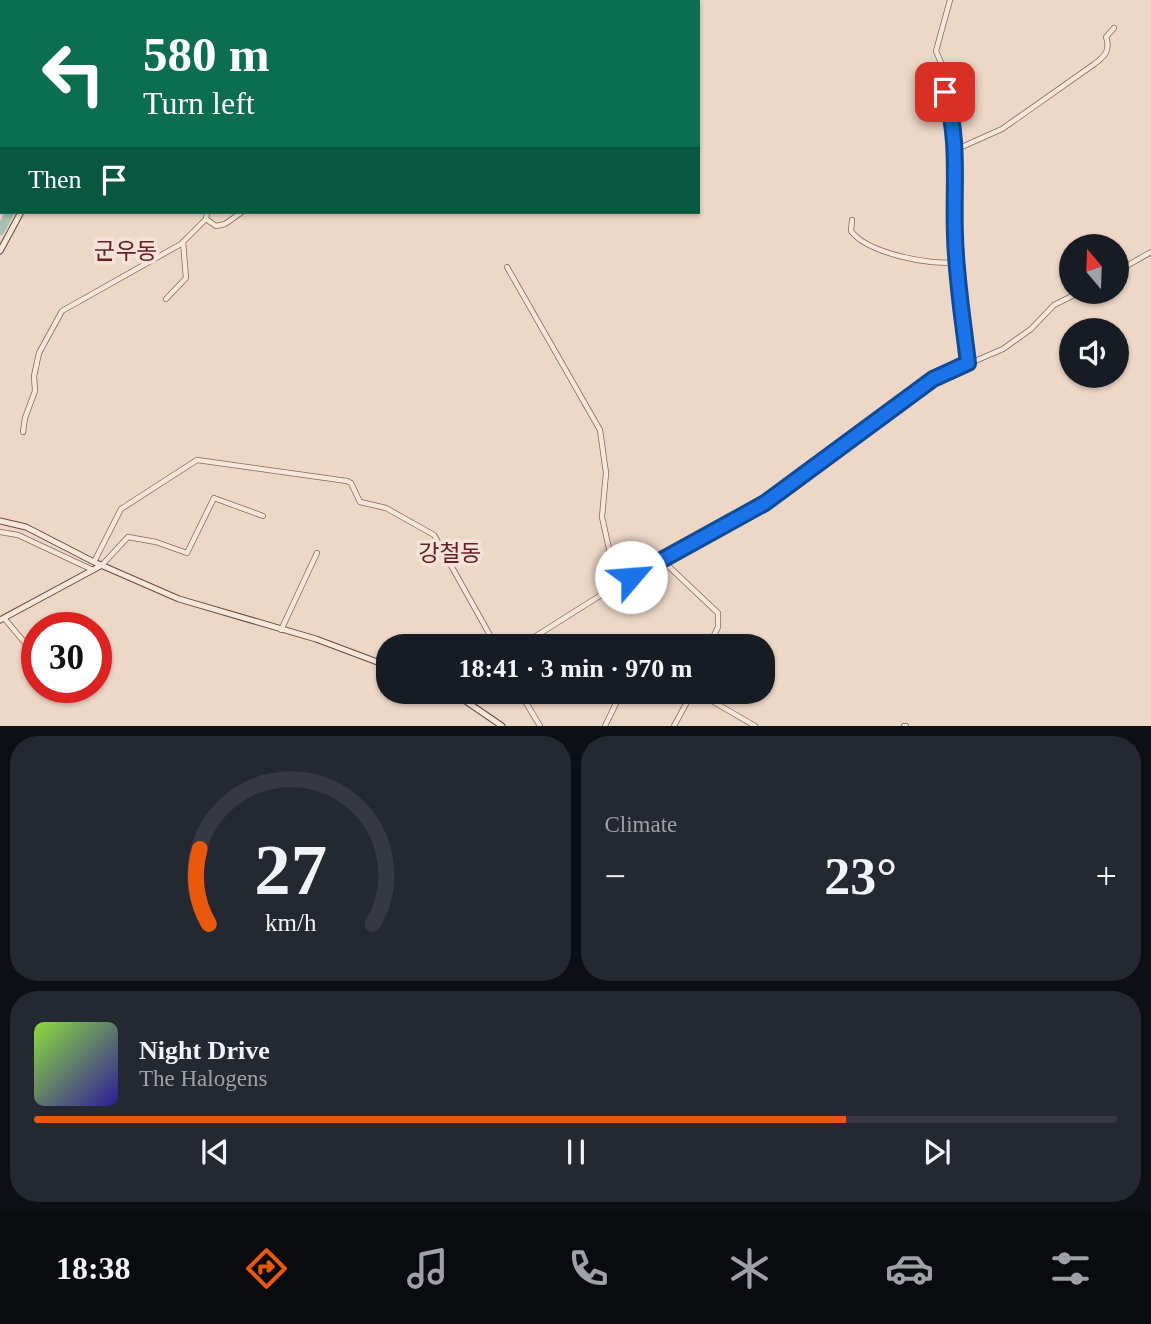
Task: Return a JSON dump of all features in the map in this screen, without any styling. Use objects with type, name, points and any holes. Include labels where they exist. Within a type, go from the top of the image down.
[{"type":"street","points":[[950,0],[936,51],[947,77],[944,86],[951,110],[955,150],[957,262],[968,363]]},
{"type":"street","points":[[955,150],[1002,130],[1093,65],[1105,55],[1108,46],[1106,37],[1114,28]]},
{"type":"street","points":[[0,251],[20,214]]},
{"type":"street","points":[[23,432],[24,418],[35,391],[34,376],[39,353],[62,312],[183,242],[206,219],[207,214]]},
{"type":"street","points":[[206,219],[213,225],[220,226],[239,214]]},
{"type":"street","points":[[852,220],[850,231],[867,246],[941,264],[957,262]]},
{"type":"street","points":[[166,299],[186,278],[183,242]]},
{"type":"street","points":[[1129,265],[1151,252]]},
{"type":"street","points":[[507,267],[600,430],[606,479],[602,517],[617,585]]},
{"type":"street","points":[[539,634],[617,585],[765,503],[933,379],[1016,342],[1059,302]]},
{"type":"street","points":[[94,562],[121,509],[197,460],[347,481],[352,485],[360,502],[386,508],[434,535],[489,634]]},
{"type":"street","points":[[21,640],[2,619],[102,565],[128,537],[187,552],[214,498],[262,516]]},
{"type":"street","points":[[0,521],[26,527],[94,562],[192,604],[316,639],[376,662]]},
{"type":"street","points":[[0,532],[18,535],[93,570]]},
{"type":"street","points":[[281,631],[317,553]]},
{"type":"street","points":[[663,561],[718,613],[719,627],[715,634]]},
{"type":"street","points":[[471,704],[502,726]]},
{"type":"street","points":[[527,704],[540,726]]},
{"type":"street","points":[[605,726],[616,704]]},
{"type":"street","points":[[674,726],[687,704]]},
{"type":"street","points":[[717,704],[755,726]]},
{"type":"waterway","points":[[0,231],[9,214]]},
{"type":"district","name":"군우동","points":[[126,251]]},
{"type":"district","name":"강철동","points":[[450,553]]},
{"type":"route","points":[[631,577],[737,516],[765,503],[933,379],[968,363],[955,245],[955,150],[951,110],[945,92]]}]
